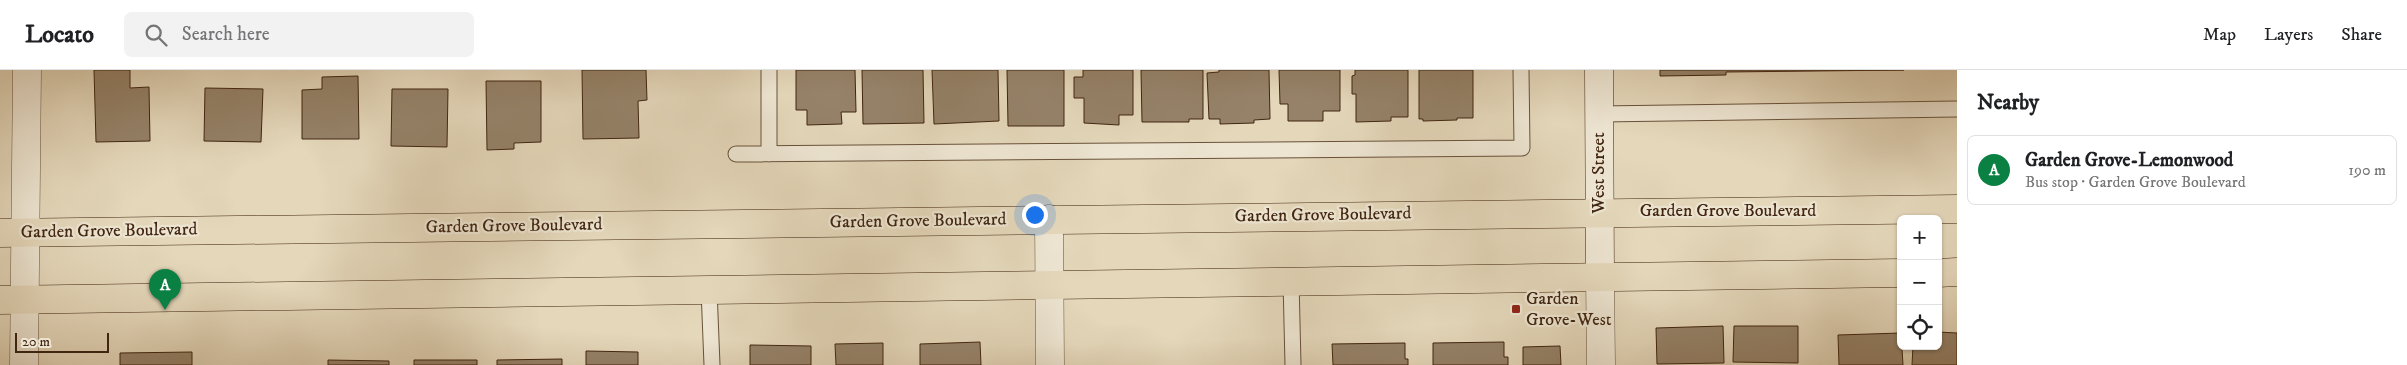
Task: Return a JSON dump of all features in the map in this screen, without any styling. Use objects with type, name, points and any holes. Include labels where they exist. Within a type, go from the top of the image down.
[{"type":"main road","name":"Garden Grove Boulevard","points":[[13,233],[1957,209]]},
{"type":"main road","points":[[1942,272],[1957,272]]},
{"type":"main road","points":[[12,300],[1291,280],[1897,273]]},
{"type":"street","points":[[24,365],[12,300],[13,233],[27,70]]},
{"type":"street","name":"West Street","points":[[1599,70],[1601,365]]},
{"type":"street","points":[[1049,219],[1050,365]]},
{"type":"lane","points":[[769,70],[769,154]]},
{"type":"lane","points":[[736,154],[1522,148],[1521,70]]},
{"type":"lane","points":[[1599,114],[1957,109]]},
{"type":"lane","points":[[1291,280],[1293,365]]},
{"type":"lane","points":[[709,289],[712,365]]},
{"type":"building","points":[[94,70],[130,70],[130,88],[149,87],[150,141],[96,142]]},
{"type":"building","points":[[582,70],[646,70],[647,100],[638,101],[639,138],[583,139]]},
{"type":"building","points":[[796,70],[855,70],[856,112],[841,112],[842,124],[807,125],[807,110],[796,110]]},
{"type":"building","points":[[862,70],[923,70],[924,123],[863,124]]},
{"type":"building","points":[[932,70],[998,70],[999,121],[934,124]]},
{"type":"building","points":[[1007,70],[1064,70],[1064,126],[1008,126]]},
{"type":"building","points":[[1083,70],[1133,70],[1133,115],[1119,115],[1119,125],[1084,123],[1084,98],[1074,98],[1074,77],[1083,77]]},
{"type":"building","points":[[1141,70],[1203,70],[1203,119],[1189,119],[1189,122],[1142,122]]},
{"type":"building","points":[[1219,70],[1269,70],[1270,119],[1254,120],[1254,123],[1220,124],[1220,119],[1209,119],[1207,73],[1219,72]]},
{"type":"building","points":[[1279,70],[1340,70],[1340,111],[1323,111],[1323,121],[1288,121],[1288,104],[1280,104]]},
{"type":"building","points":[[1355,70],[1408,70],[1408,117],[1391,117],[1391,121],[1356,122],[1356,94],[1352,94],[1352,76],[1355,75]]},
{"type":"building","points":[[1419,70],[1473,70],[1473,118],[1423,121],[1423,119],[1419,119]]},
{"type":"building","points":[[1660,70],[1904,70],[1726,72],[1726,75],[1660,76]]},
{"type":"building","points":[[358,76],[359,139],[302,139],[302,90],[322,89],[322,77]]},
{"type":"building","points":[[486,81],[541,81],[541,142],[514,143],[514,149],[487,150]]},
{"type":"building","points":[[205,88],[263,89],[261,142],[204,141]]},
{"type":"building","points":[[392,89],[448,89],[447,147],[391,146]]},
{"type":"building","points":[[1723,326],[1724,363],[1657,364],[1656,328]]},
{"type":"building","points":[[1734,326],[1798,326],[1798,363],[1733,362]]},
{"type":"building","points":[[1942,332],[1957,333],[1957,365],[1912,365],[1913,350],[1942,350]]},
{"type":"building","points":[[1897,333],[1897,350],[1902,350],[1903,365],[1839,365],[1838,335]]},
{"type":"building","points":[[980,342],[981,365],[920,365],[920,344]]},
{"type":"building","points":[[1504,342],[1504,357],[1508,357],[1508,365],[1433,365],[1433,343]]},
{"type":"building","points":[[883,343],[883,365],[836,365],[835,344]]},
{"type":"building","points":[[1405,343],[1405,359],[1408,359],[1408,365],[1333,365],[1332,344]]},
{"type":"building","points":[[750,345],[811,346],[811,365],[750,365]]},
{"type":"building","points":[[1560,346],[1561,365],[1523,365],[1523,347]]},
{"type":"building","points":[[586,351],[638,352],[638,365],[586,365]]},
{"type":"building","points":[[192,352],[192,365],[120,365],[120,353]]},
{"type":"building","points":[[562,359],[562,365],[497,365],[497,360]]},
{"type":"building","points":[[328,360],[389,361],[389,365],[328,365]]},
{"type":"building","points":[[414,360],[477,360],[477,365],[414,365]]},
{"type":"place","name":"Garden Grove-West","points":[[1516,309]]},
{"type":"place","name":"Garden Grove-Lemonwood","points":[[165,310]]}]
